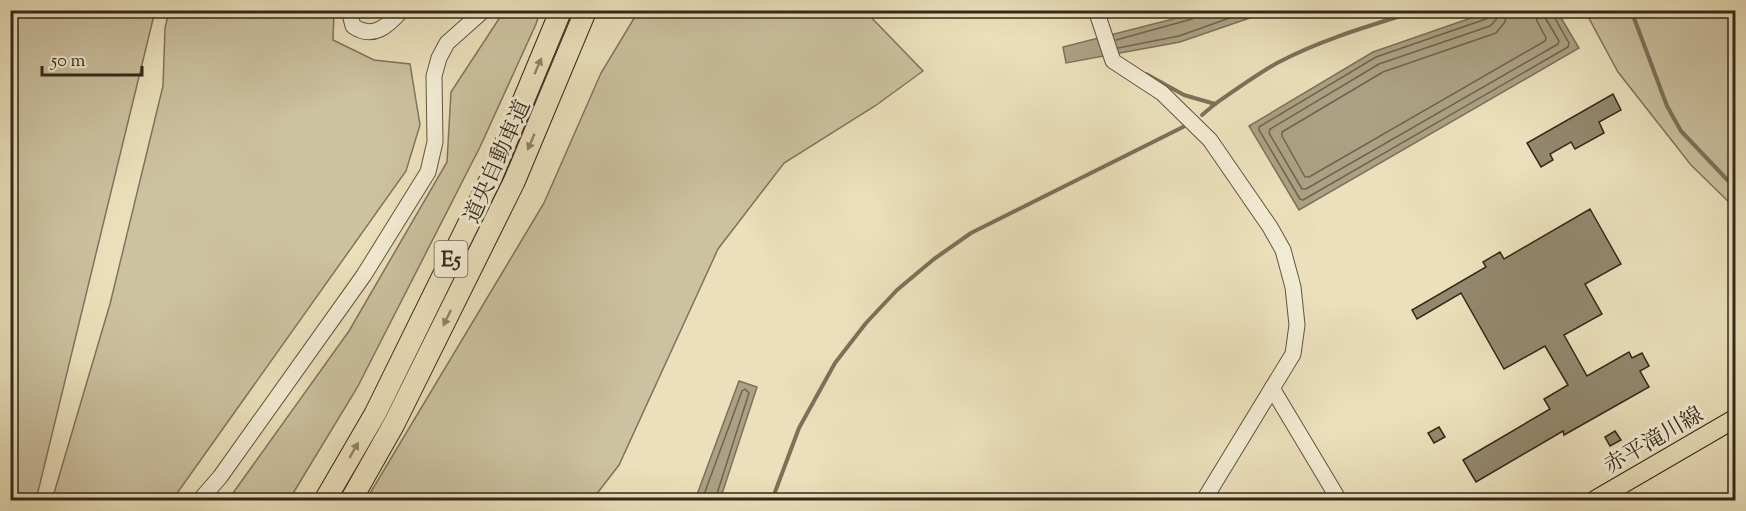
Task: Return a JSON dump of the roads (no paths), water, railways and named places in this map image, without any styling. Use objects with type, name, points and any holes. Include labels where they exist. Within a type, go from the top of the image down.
[{"type":"highway","name":"道央自動車道","points":[[325,501],[375,414],[492,176],[561,10]]},
{"type":"highway","name":"道央自動車道","points":[[351,501],[394,424],[514,182],[586,10]]},
{"type":"main road","name":"赤平滝川線","points":[[1601,499],[1736,418]]},
{"type":"street","points":[[349,10],[353,26],[363,32],[374,32],[389,24],[402,10]]},
{"type":"street","points":[[200,501],[220,477],[364,275],[428,172],[435,142],[434,76],[439,58],[447,43],[484,10]]},
{"type":"street","points":[[1096,10],[1113,61],[1162,93],[1210,140],[1253,201],[1283,250],[1293,287],[1297,325],[1293,354],[1203,501]]},
{"type":"street","points":[[1272,388],[1339,501]]},
{"type":"water","points":[[1494,10],[1557,11],[1579,48],[1299,210],[1249,126],[1373,52]]},
{"type":"water","points":[[1199,11],[1270,11],[1180,42],[1066,63],[1063,47]]},
{"type":"water","points":[[739,381],[757,387],[720,500],[695,500]]},
{"type":"waterway","points":[[1146,74],[1184,95],[1215,104],[1261,72],[1294,54],[1347,33],[1420,10]]},
{"type":"waterway","points":[[1631,10],[1667,106],[1681,131],[1736,189]]},
{"type":"waterway","points":[[1202,115],[1215,104]]},
{"type":"waterway","points":[[772,500],[799,428],[835,363],[866,323],[897,290],[934,259],[971,233],[1183,127]]}]
